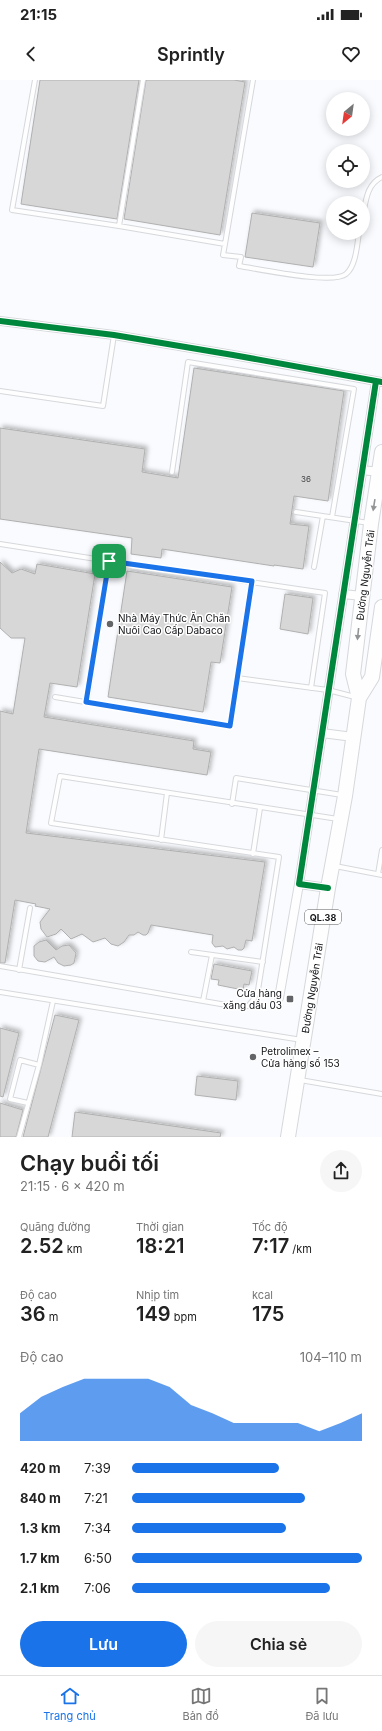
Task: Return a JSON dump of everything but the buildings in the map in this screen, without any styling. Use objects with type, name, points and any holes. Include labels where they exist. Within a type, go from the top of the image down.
[{"type":"highway","name":"Đường Nguyễn Trãi","points":[[288,1137],[328,888],[345,796],[359,698],[353,674],[371,524],[382,452]]},
{"type":"highway","name":"Đường Nguyễn Trãi","points":[[359,698],[372,677],[382,607]]},
{"type":"street","points":[[0,321],[114,336],[234,355],[379,381],[362,470],[299,884],[279,998]]},
{"type":"street","points":[[362,470],[379,472]]},
{"type":"street","points":[[343,594],[362,596]]},
{"type":"street","points":[[322,733],[353,737]]},
{"type":"street","points":[[299,884],[328,888]]},
{"type":"lane","points":[[35,80],[12,210],[225,244]]},
{"type":"lane","points":[[119,226],[143,80]]},
{"type":"lane","points":[[253,80],[224,255],[241,257],[239,266],[339,278],[347,274],[352,265],[357,240]]},
{"type":"lane","points":[[367,196],[376,180],[382,177]]},
{"type":"lane","points":[[0,391],[103,406],[114,336]]},
{"type":"lane","points":[[172,472],[188,362],[354,389],[332,517]]},
{"type":"lane","points":[[296,512],[371,524]]},
{"type":"lane","points":[[314,567],[323,516]]},
{"type":"lane","points":[[0,544],[325,593],[311,688]]},
{"type":"lane","points":[[86,702],[109,561]]},
{"type":"lane","points":[[56,697],[230,726],[252,581]]},
{"type":"lane","points":[[237,678],[328,690],[359,698]]},
{"type":"lane","points":[[0,966],[238,1007],[248,1006],[254,999],[258,990],[279,857],[51,823],[60,776],[309,816],[341,819]]},
{"type":"lane","points":[[232,804],[236,778],[345,796]]},
{"type":"lane","points":[[161,840],[167,793]]},
{"type":"lane","points":[[253,854],[260,808]]},
{"type":"lane","points":[[332,865],[380,874],[382,850]]},
{"type":"lane","points":[[19,970],[30,908]]},
{"type":"lane","points":[[191,952],[263,962]]},
{"type":"lane","points":[[203,1001],[212,955]]},
{"type":"lane","points":[[0,992],[304,1040]]},
{"type":"lane","points":[[19,1137],[39,1065],[53,1001]]},
{"type":"lane","points":[[28,1103],[10,1099],[20,1060],[39,1065]]},
{"type":"lane","points":[[298,1080],[382,1094]]},
{"type":"cycle path","points":[[0,321],[114,335],[382,382]]},
{"type":"cycle path","points":[[328,888],[299,884],[376,381]]},
{"type":"place","name":"Nhà Máy Thức Ăn Chăn Nuôi Cao Cấp Dabaco","points":[[110,624]]},
{"type":"place","name":"Cửa hàng xăng dầu 03","points":[[290,999]]},
{"type":"place","name":"Petrolimex – Cửa hàng số 153","points":[[253,1057]]},
{"type":"route","points":[[109,561],[252,581],[230,726],[86,702],[109,561]]}]
